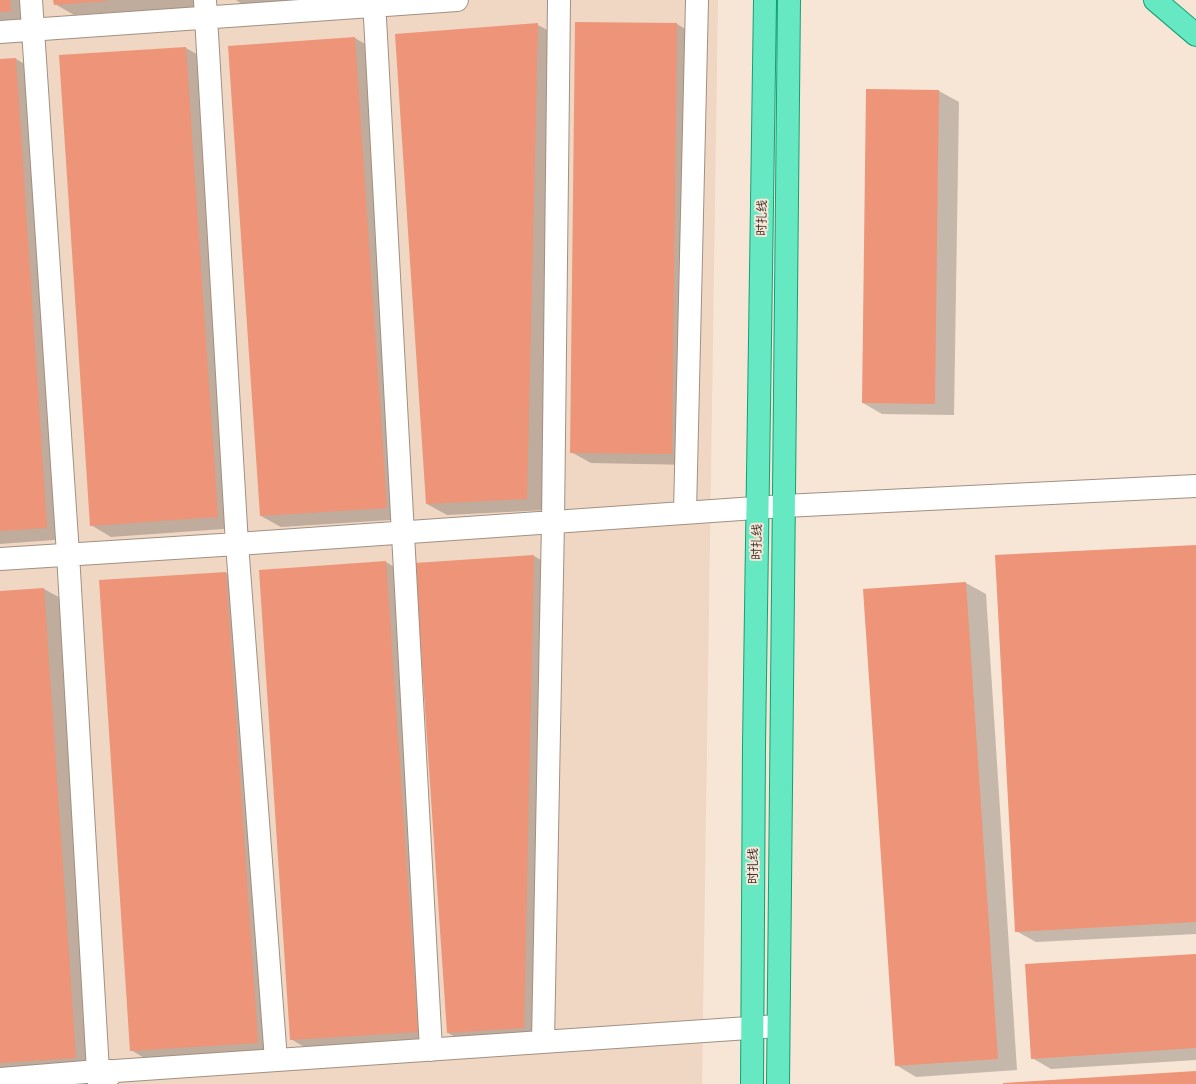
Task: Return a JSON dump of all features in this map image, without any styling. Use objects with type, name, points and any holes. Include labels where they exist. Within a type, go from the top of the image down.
[{"type":"main road","name":"时扎线","points":[[752,1084],[754,761],[765,0]]},
{"type":"main road","name":"时扎线","points":[[778,1084],[789,0]]},
{"type":"main road","points":[[1154,0],[1196,35]]},
{"type":"lane","points":[[31,0],[104,1075]]},
{"type":"lane","points":[[0,32],[206,9],[457,0]]},
{"type":"lane","points":[[543,1042],[559,0]]},
{"type":"lane","points":[[685,513],[697,0]]},
{"type":"lane","points":[[374,3],[431,1050]]},
{"type":"lane","points":[[206,9],[237,544],[276,1060]]},
{"type":"lane","points":[[0,559],[237,544],[758,507],[1196,486]]},
{"type":"lane","points":[[0,1079],[104,1075],[276,1060],[778,1026]]},
{"type":"shaded area","points":[[0,0],[718,0],[702,1084],[0,1084]]},
{"type":"building","points":[[0,0],[10,0],[11,11],[0,12]]},
{"type":"building","points":[[53,0],[107,0],[107,1],[54,5]]},
{"type":"building","points":[[575,22],[677,23],[672,454],[570,453]]},
{"type":"building","points":[[538,23],[527,499],[426,504],[395,34]]},
{"type":"building","points":[[355,37],[387,508],[260,516],[228,46]]},
{"type":"building","points":[[186,47],[218,517],[90,526],[59,55]]},
{"type":"building","points":[[16,58],[47,528],[0,531],[0,59]]},
{"type":"building","points":[[866,89],[939,90],[935,404],[862,403]]},
{"type":"building","points":[[1196,545],[1196,922],[1015,932],[995,555]]},
{"type":"building","points":[[534,555],[524,1028],[447,1033],[415,563]]},
{"type":"building","points":[[386,561],[418,1032],[290,1040],[259,570]]},
{"type":"building","points":[[226,572],[258,1043],[130,1051],[99,580]]},
{"type":"building","points":[[966,582],[998,1059],[895,1066],[863,589]]},
{"type":"building","points":[[44,588],[76,1058],[0,1063],[0,591]]},
{"type":"building","points":[[1196,954],[1196,1048],[1031,1059],[1025,964]]},
{"type":"building","points":[[1196,1071],[1196,1084],[1003,1084],[1003,1083]]}]
